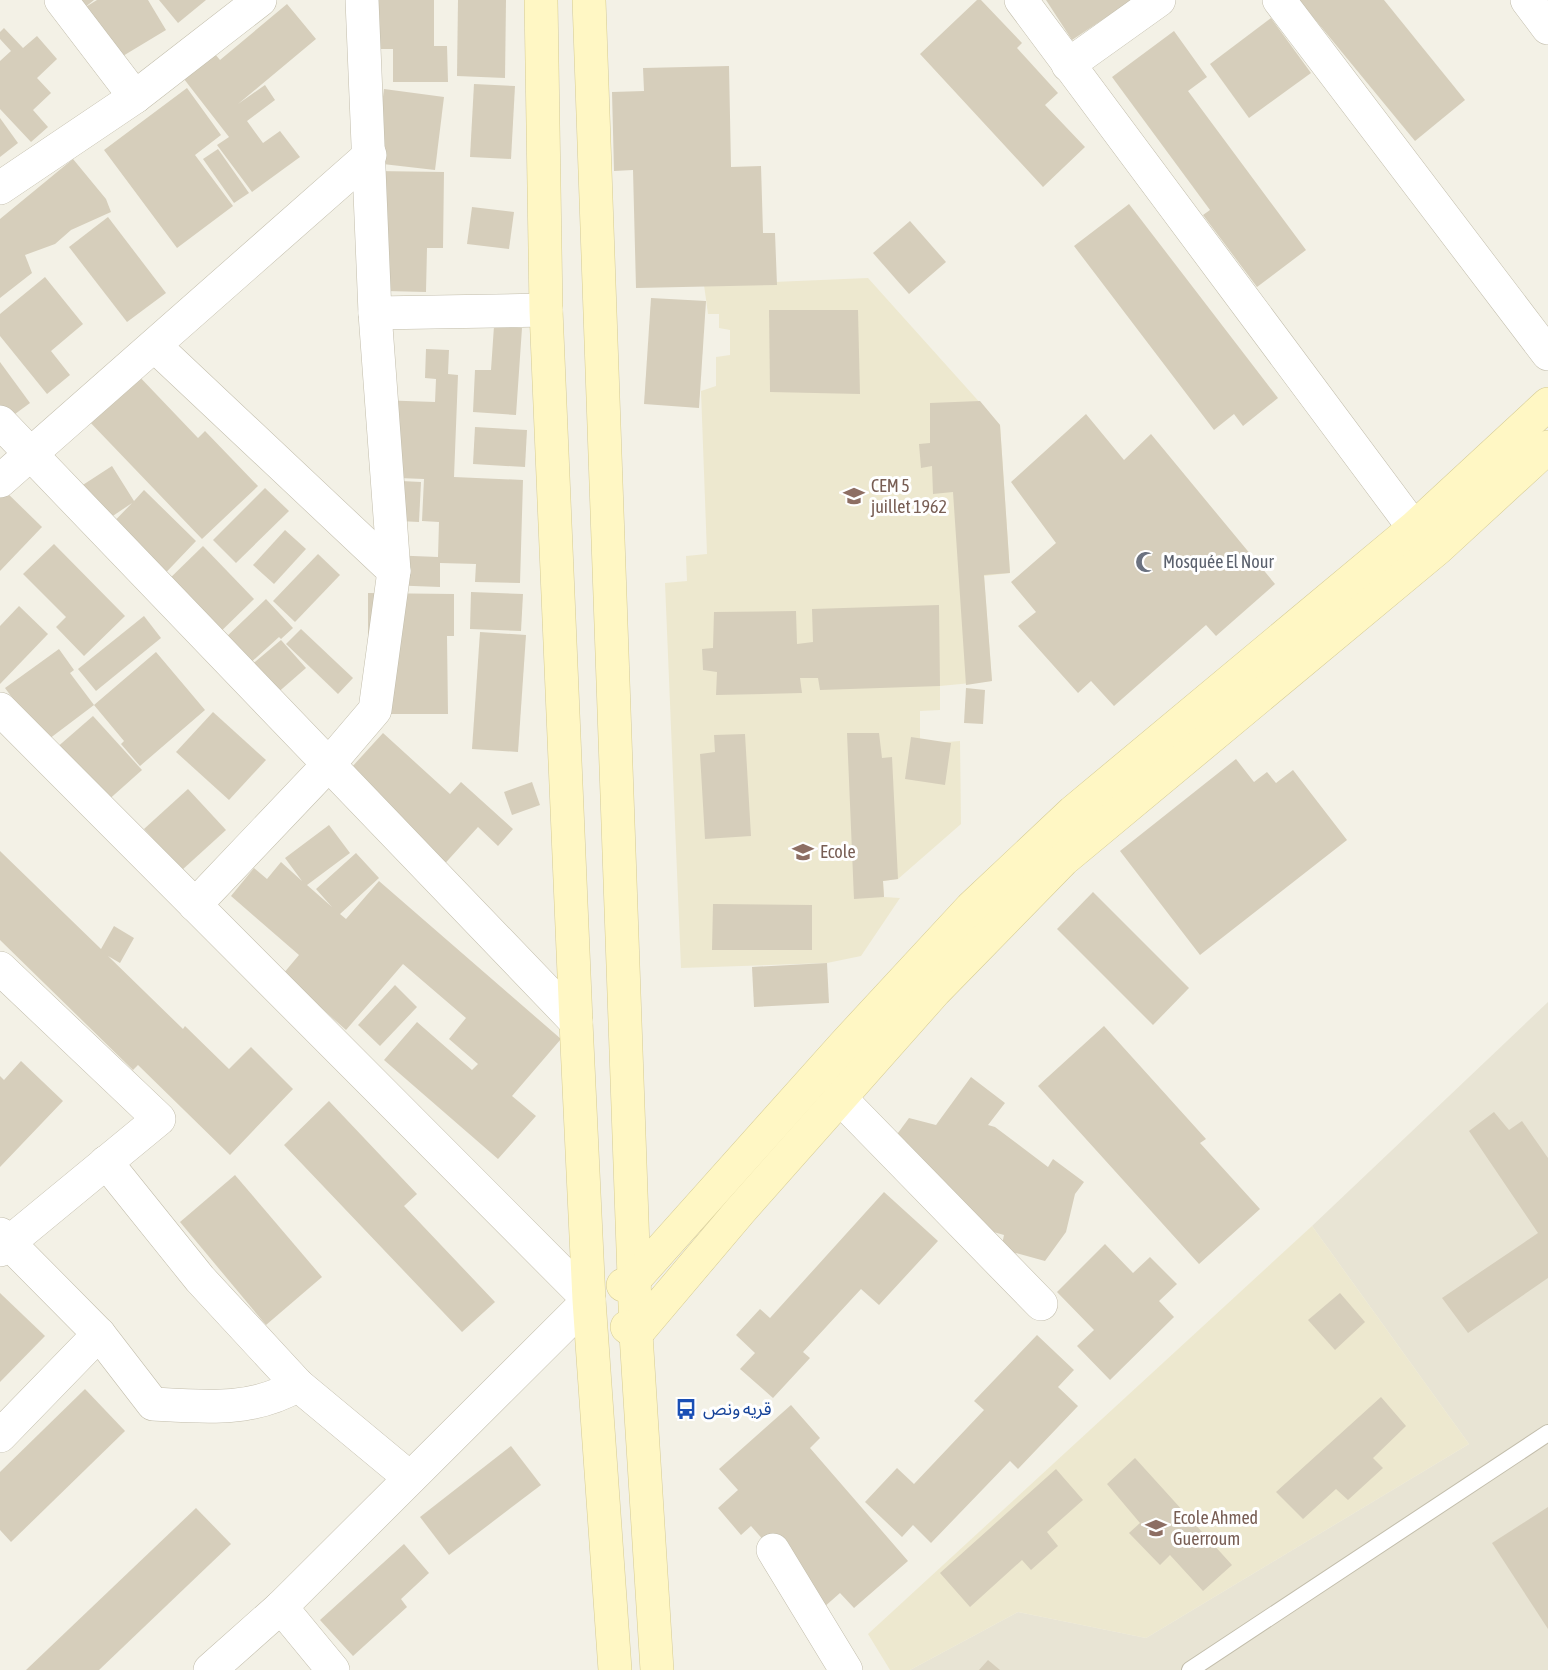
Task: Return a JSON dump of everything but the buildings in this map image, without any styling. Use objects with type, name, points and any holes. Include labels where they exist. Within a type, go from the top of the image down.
[{"type":"street","points":[[61,0],[135,97]]},
{"type":"street","points":[[0,188],[135,97],[260,0]]},
{"type":"street","points":[[195,904],[328,765],[375,710],[394,571],[375,313],[362,0]]},
{"type":"street","points":[[541,0],[546,310],[576,1022],[589,1300],[615,1670]]},
{"type":"street","points":[[589,0],[636,1334],[657,1670]]},
{"type":"street","points":[[1021,0],[1414,528]]},
{"type":"street","points":[[1068,64],[1160,0]]},
{"type":"street","points":[[1279,0],[1548,354]]},
{"type":"street","points":[[1527,0],[1548,28]]},
{"type":"street","points":[[0,481],[370,154]]},
{"type":"street","points":[[375,313],[546,310]]},
{"type":"street","points":[[154,346],[394,571]]},
{"type":"street","points":[[210,1670],[281,1607],[589,1300],[634,1280],[845,1044],[972,908],[1073,812],[1414,528],[1548,404]]},
{"type":"street","points":[[0,423],[576,1022]]},
{"type":"street","points":[[636,1334],[943,982],[1063,860],[1437,549],[1548,447]]},
{"type":"street","points":[[0,709],[589,1300],[636,1334]]},
{"type":"street","points":[[0,968],[159,1119],[3,1242],[99,1334],[153,1404],[209,1407],[245,1405],[278,1397],[298,1385]]},
{"type":"street","points":[[840,1098],[1041,1304]]},
{"type":"street","points":[[106,1162],[200,1279],[298,1385],[410,1478]]},
{"type":"street","points":[[0,1436],[99,1334]]},
{"type":"street","points":[[773,1550],[846,1670]]},
{"type":"street","points":[[281,1607],[333,1670]]},
{"type":"lane","points":[[1190,1670],[1548,1433]]},
{"type":"shaded area","name":"CEM 5 juillet 1962","points":[[868,278],[1000,425],[1010,573],[984,576],[992,681],[940,686],[940,710],[920,711],[920,744],[960,741],[961,824],[898,879],[883,881],[884,897],[900,898],[861,956],[827,963],[681,968],[665,583],[687,581],[686,556],[707,554],[701,391],[716,386],[716,357],[730,355],[730,330],[719,328],[719,314],[708,314],[704,285]]},
{"type":"shaded area","points":[[1548,1002],[1548,1670],[910,1670],[1018,1612],[1146,1638],[1469,1444],[1312,1226]]},
{"type":"shaded area","name":"Ecole Ahmed Guerroum","points":[[1312,1226],[1469,1444],[1146,1638],[1018,1612],[910,1670],[890,1670],[868,1634]]},
{"type":"place","name":"CEM 5 juillet 1962","points":[[854,496]]},
{"type":"place","name":"Mosquée El Nour","points":[[1146,562]]},
{"type":"place","name":"Ecole","points":[[803,852]]},
{"type":"place","name":"قريه ونص","points":[[686,1409]]},
{"type":"place","name":"Ecole Ahmed Guerroum","points":[[1156,1528]]}]
